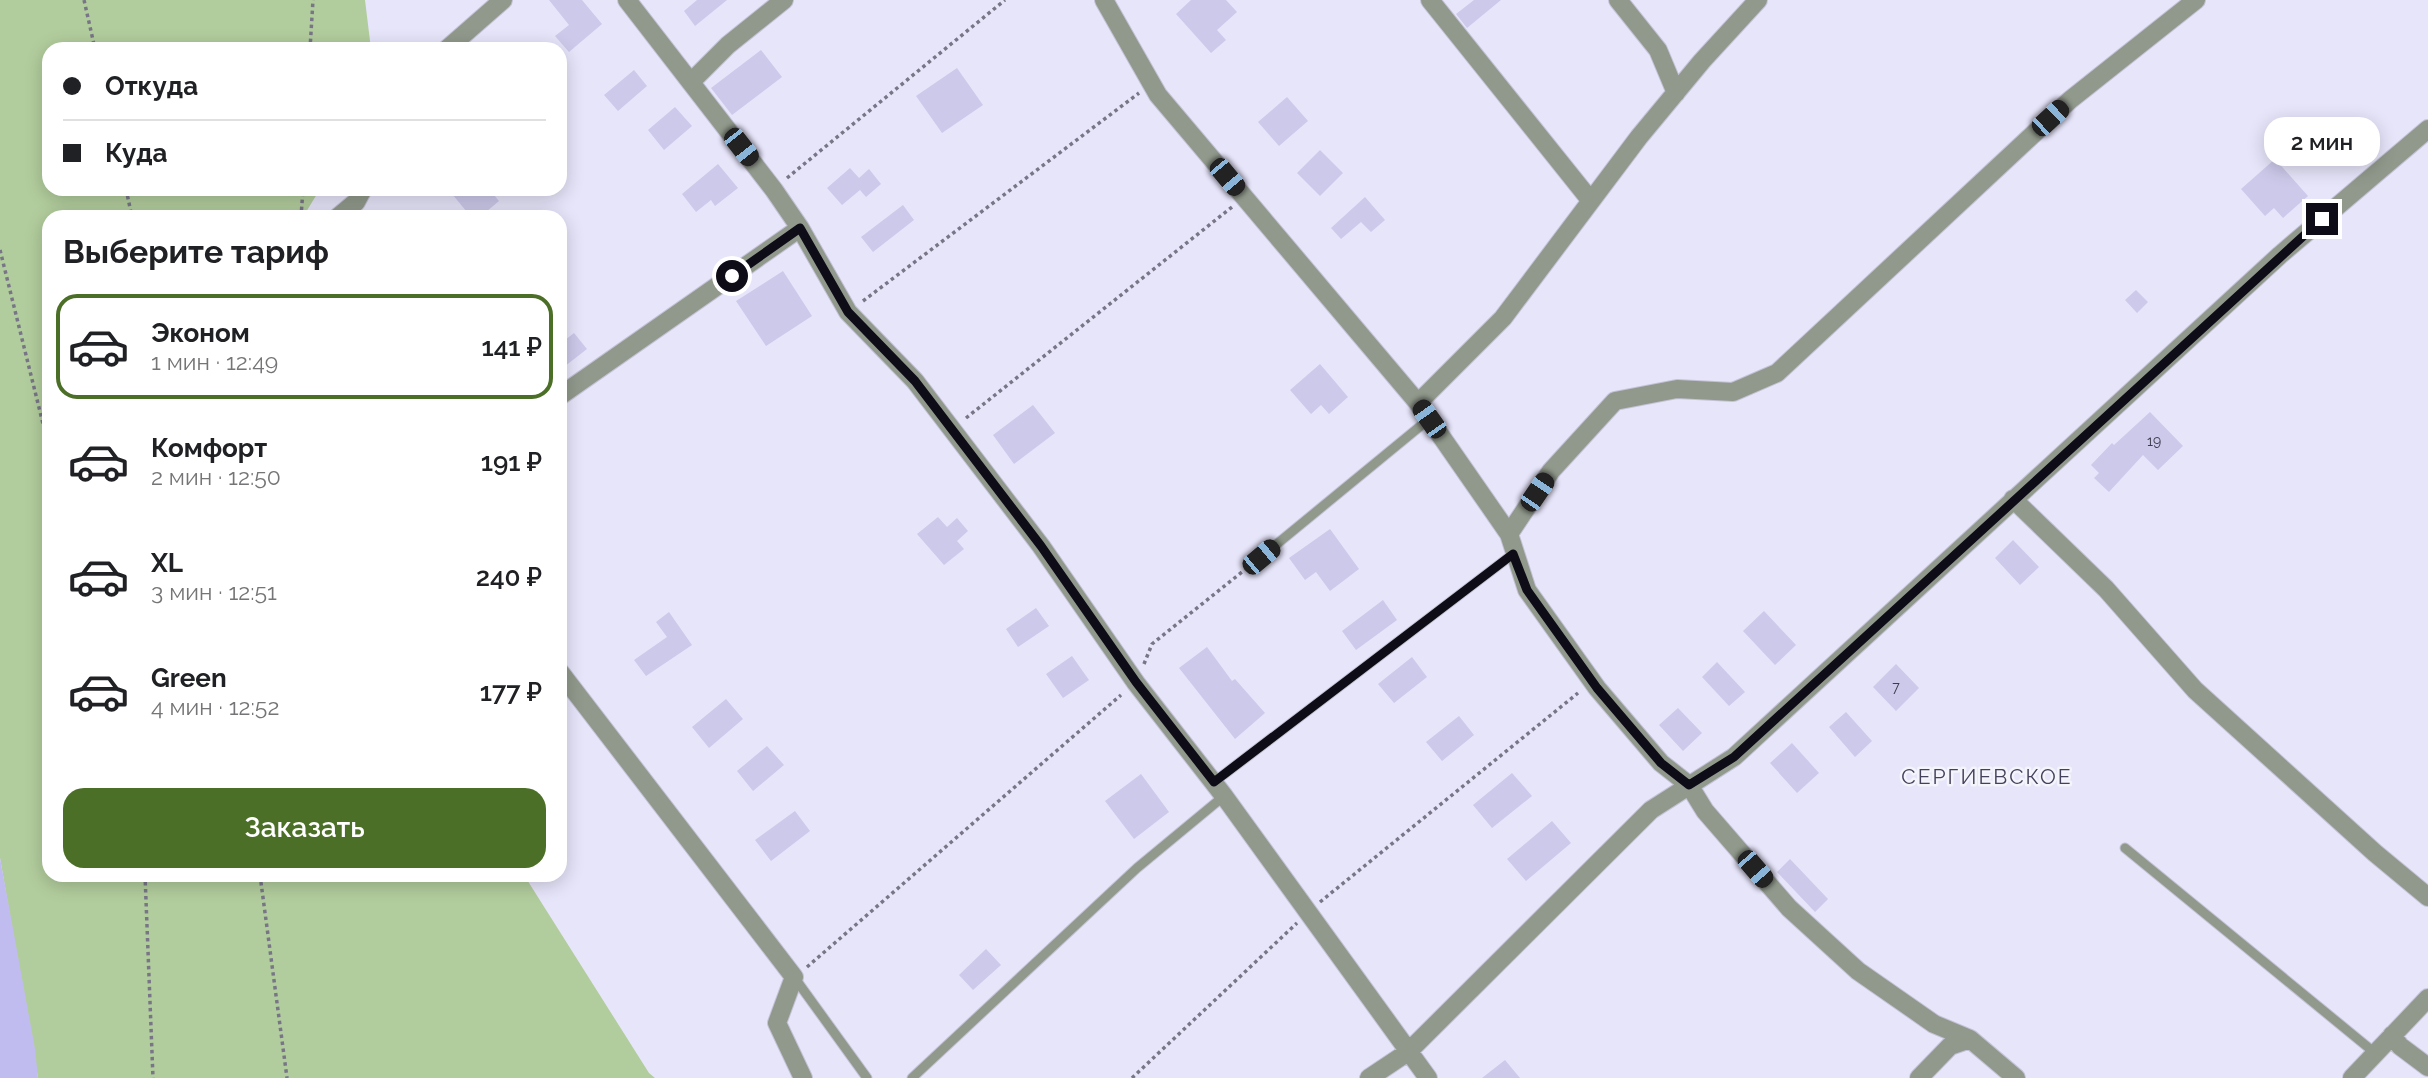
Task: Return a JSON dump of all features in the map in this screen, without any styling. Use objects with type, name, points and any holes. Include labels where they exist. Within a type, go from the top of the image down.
[{"type":"street","points":[[455,42],[503,0]]},
{"type":"street","points":[[627,0],[774,190],[800,228],[848,312],[915,381],[1041,546],[1136,682],[1219,789],[1428,1078]]},
{"type":"street","points":[[691,82],[728,45],[784,0]]},
{"type":"street","points":[[1104,0],[1152,84],[1244,198],[1418,403],[1508,534],[1527,590],[1592,681],[1661,763],[1689,785],[1704,811],[1788,908],[1858,971],[1934,1024],[1970,1039],[2017,1078]]},
{"type":"street","points":[[1430,0],[1591,201]]},
{"type":"street","points":[[1618,0],[1658,50],[1676,93]]},
{"type":"street","points":[[1418,403],[1503,317],[1676,93],[1758,0]]},
{"type":"street","points":[[1508,534],[1551,471],[1615,401],[1677,390],[1733,392],[1777,373],[2070,100],[2196,0]]},
{"type":"street","points":[[1369,1078],[1408,1052],[1651,810],[1734,757],[2280,256],[2428,129]]},
{"type":"street","points":[[346,210],[359,196]]},
{"type":"street","points":[[567,391],[800,228]]},
{"type":"street","points":[[2013,499],[2106,589],[2195,690],[2375,853],[2428,897]]},
{"type":"street","points":[[567,681],[794,977],[778,1023],[803,1078]]},
{"type":"street","points":[[2352,1078],[2428,998]]},
{"type":"street","points":[[2392,1035],[2400,1046],[2428,1068]]},
{"type":"street","points":[[1919,1078],[1950,1046],[1970,1039]]},
{"type":"lane","points":[[1261,557],[1429,419]]},
{"type":"lane","points":[[912,1078],[1219,789],[1513,554]]},
{"type":"lane","points":[[2125,848],[2375,1053]]},
{"type":"lane","points":[[794,977],[867,1078]]},
{"type":"path","points":[[84,0],[93,42]]},
{"type":"path","points":[[310,42],[313,0]]},
{"type":"path","points":[[774,190],[824,145],[1005,0]]},
{"type":"path","points":[[848,312],[1031,172],[1152,84]]},
{"type":"path","points":[[951,428],[1244,198]]},
{"type":"path","points":[[0,250],[42,421]]},
{"type":"path","points":[[794,977],[824,955],[1083,725],[1136,682],[1152,644],[1261,557]]},
{"type":"path","points":[[1132,1078],[1308,912],[1592,681]]},
{"type":"path","points":[[145,882],[153,1078]]},
{"type":"path","points":[[261,882],[287,1078]]},
{"type":"green space","points":[[0,0],[365,0],[370,42],[42,42],[42,196],[316,196],[307,210],[42,210],[42,882],[528,882],[649,1073],[655,1078],[38,1078],[0,858]]},
{"type":"shaded area","points":[[0,858],[35,1049],[38,1078],[0,1078]]},
{"type":"building","points":[[549,0],[582,0],[602,24],[569,52],[567,42],[560,42],[555,36],[569,25]]},
{"type":"building","points":[[697,0],[727,0],[695,26],[684,11]]},
{"type":"building","points":[[1191,0],[1226,0],[1237,12],[1217,30],[1226,40],[1211,53],[1176,14]]},
{"type":"building","points":[[1474,0],[1501,0],[1467,28],[1456,14]]},
{"type":"building","points":[[761,50],[782,77],[732,115],[711,88]]},
{"type":"building","points":[[957,68],[983,105],[942,133],[916,96]]},
{"type":"building","points":[[634,70],[647,86],[618,111],[604,95]]},
{"type":"building","points":[[1287,97],[1308,121],[1279,146],[1258,122]]},
{"type":"building","points":[[675,107],[692,126],[664,150],[648,130]]},
{"type":"building","points":[[1320,150],[1343,173],[1320,196],[1297,173]]},
{"type":"building","points":[[2275,159],[2308,196],[2283,218],[2274,208],[2265,216],[2241,189]]},
{"type":"building","points":[[718,164],[738,188],[715,206],[711,200],[696,212],[682,194]]},
{"type":"building","points":[[850,168],[859,178],[869,169],[881,184],[866,197],[860,190],[842,205],[827,188]]},
{"type":"building","points":[[454,196],[495,196],[499,201],[488,210],[465,210]]},
{"type":"building","points":[[1365,197],[1385,220],[1371,232],[1361,222],[1341,239],[1331,228]]},
{"type":"building","points":[[903,205],[914,220],[873,252],[861,237]]},
{"type":"building","points":[[783,271],[812,316],[766,346],[736,301]]},
{"type":"building","points":[[2136,290],[2148,302],[2137,313],[2125,300]]},
{"type":"building","points":[[574,333],[587,349],[567,365],[567,338]]},
{"type":"building","points":[[1320,364],[1348,397],[1329,414],[1321,405],[1311,414],[1290,390]]},
{"type":"building","points":[[1033,405],[1055,433],[1014,464],[993,435]]},
{"type":"building","points":[[2150,412],[2183,446],[2158,470],[2143,455],[2109,492],[2094,478],[2099,473],[2091,465],[2112,443],[2114,445]]},
{"type":"building","points":[[938,517],[947,527],[957,518],[968,531],[957,541],[964,549],[944,565],[917,534]]},
{"type":"building","points":[[1330,529],[1359,569],[1330,591],[1316,572],[1305,580],[1289,558]]},
{"type":"building","points":[[2013,540],[2039,567],[2020,585],[1995,558]]},
{"type":"building","points":[[1383,600],[1397,620],[1356,650],[1342,631]]},
{"type":"building","points":[[1036,608],[1049,626],[1018,647],[1006,629]]},
{"type":"building","points":[[1764,611],[1796,645],[1775,665],[1743,631]]},
{"type":"building","points":[[669,612],[692,645],[646,676],[634,660],[667,637],[656,622]]},
{"type":"building","points":[[1207,647],[1232,681],[1235,679],[1265,713],[1235,739],[1179,668]]},
{"type":"building","points":[[1072,656],[1089,680],[1063,698],[1046,674]]},
{"type":"building","points":[[1412,657],[1427,677],[1394,703],[1378,684]]},
{"type":"building","points":[[1717,662],[1745,692],[1729,706],[1702,677]]},
{"type":"building","points":[[1896,664],[1919,688],[1896,711],[1873,687]]},
{"type":"building","points":[[726,699],[743,719],[709,748],[692,727]]},
{"type":"building","points":[[1678,708],[1702,733],[1683,751],[1659,725]]},
{"type":"building","points":[[1846,712],[1872,741],[1855,757],[1829,727]]},
{"type":"building","points":[[1459,716],[1474,735],[1442,761],[1426,742]]},
{"type":"building","points":[[1792,743],[1819,773],[1797,793],[1770,763]]},
{"type":"building","points":[[767,746],[784,765],[753,791],[737,771]]},
{"type":"building","points":[[1512,773],[1532,796],[1492,828],[1473,805]]},
{"type":"building","points":[[1141,774],[1169,812],[1134,839],[1105,801]]},
{"type":"building","points":[[795,811],[810,831],[771,861],[755,840]]},
{"type":"building","points":[[1552,821],[1571,843],[1526,881],[1507,859]]},
{"type":"building","points":[[1790,859],[1828,899],[1815,912],[1777,872]]},
{"type":"building","points":[[986,949],[1001,965],[973,990],[959,975]]},
{"type":"building","points":[[1505,1060],[1520,1078],[1482,1078]]},
{"type":"district","name":"СЕРГИЕВСКОЕ","points":[[1987,776]]},
{"type":"route","points":[[732,276],[800,228],[848,312],[915,381],[1041,546],[1136,682],[1214,782],[1513,554],[1527,590],[1597,688],[1661,763],[1689,785],[1734,757],[2033,480],[2322,219]]}]
